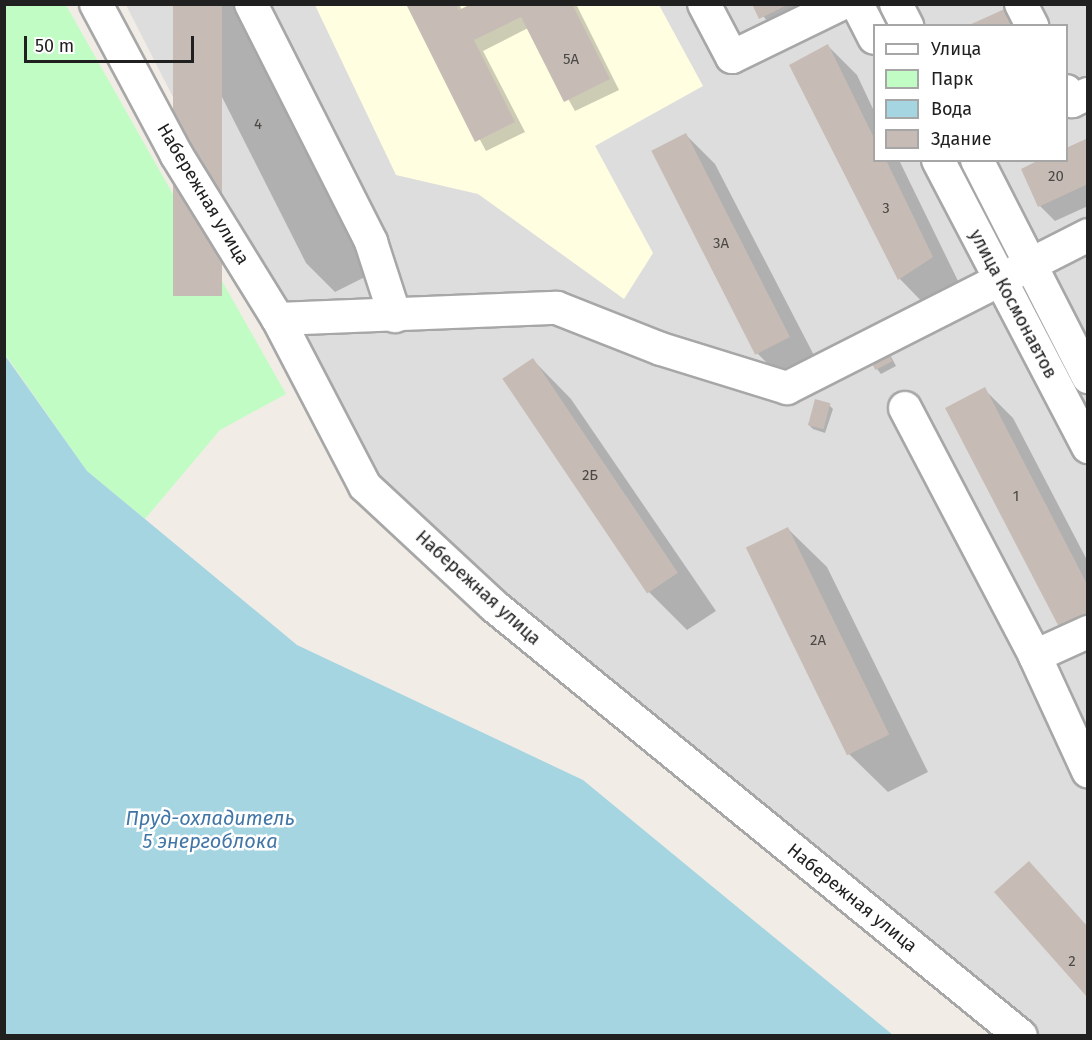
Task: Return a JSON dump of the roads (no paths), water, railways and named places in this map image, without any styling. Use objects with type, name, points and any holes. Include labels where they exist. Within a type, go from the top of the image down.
[{"type":"street","name":"Набережная улица","points":[[96,4],[176,154],[278,319],[365,486],[494,606],[1021,1035]]},
{"type":"street","points":[[251,4],[371,242],[395,316]]},
{"type":"street","points":[[704,4],[732,57],[841,4]]},
{"type":"street","points":[[857,4],[873,36]]},
{"type":"street","points":[[896,4],[906,24]]},
{"type":"street","points":[[1021,4],[1031,24]]},
{"type":"street","points":[[1068,94],[1072,101],[1088,94]]},
{"type":"street","name":"улица Космонавтов","points":[[939,162],[1088,447]]},
{"type":"street","name":"улица Космонавтов","points":[[978,162],[1088,377]]},
{"type":"street","points":[[278,319],[557,308],[661,349],[787,388],[1088,235]]},
{"type":"street","points":[[905,408],[1035,656],[1088,771]]},
{"type":"street","points":[[1035,656],[1088,633]]},
{"type":"water","name":"Пруд-охладитель 5 энергоблока","points":[[4,354],[87,471],[297,645],[583,780],[893,1035],[5,1035]]}]
